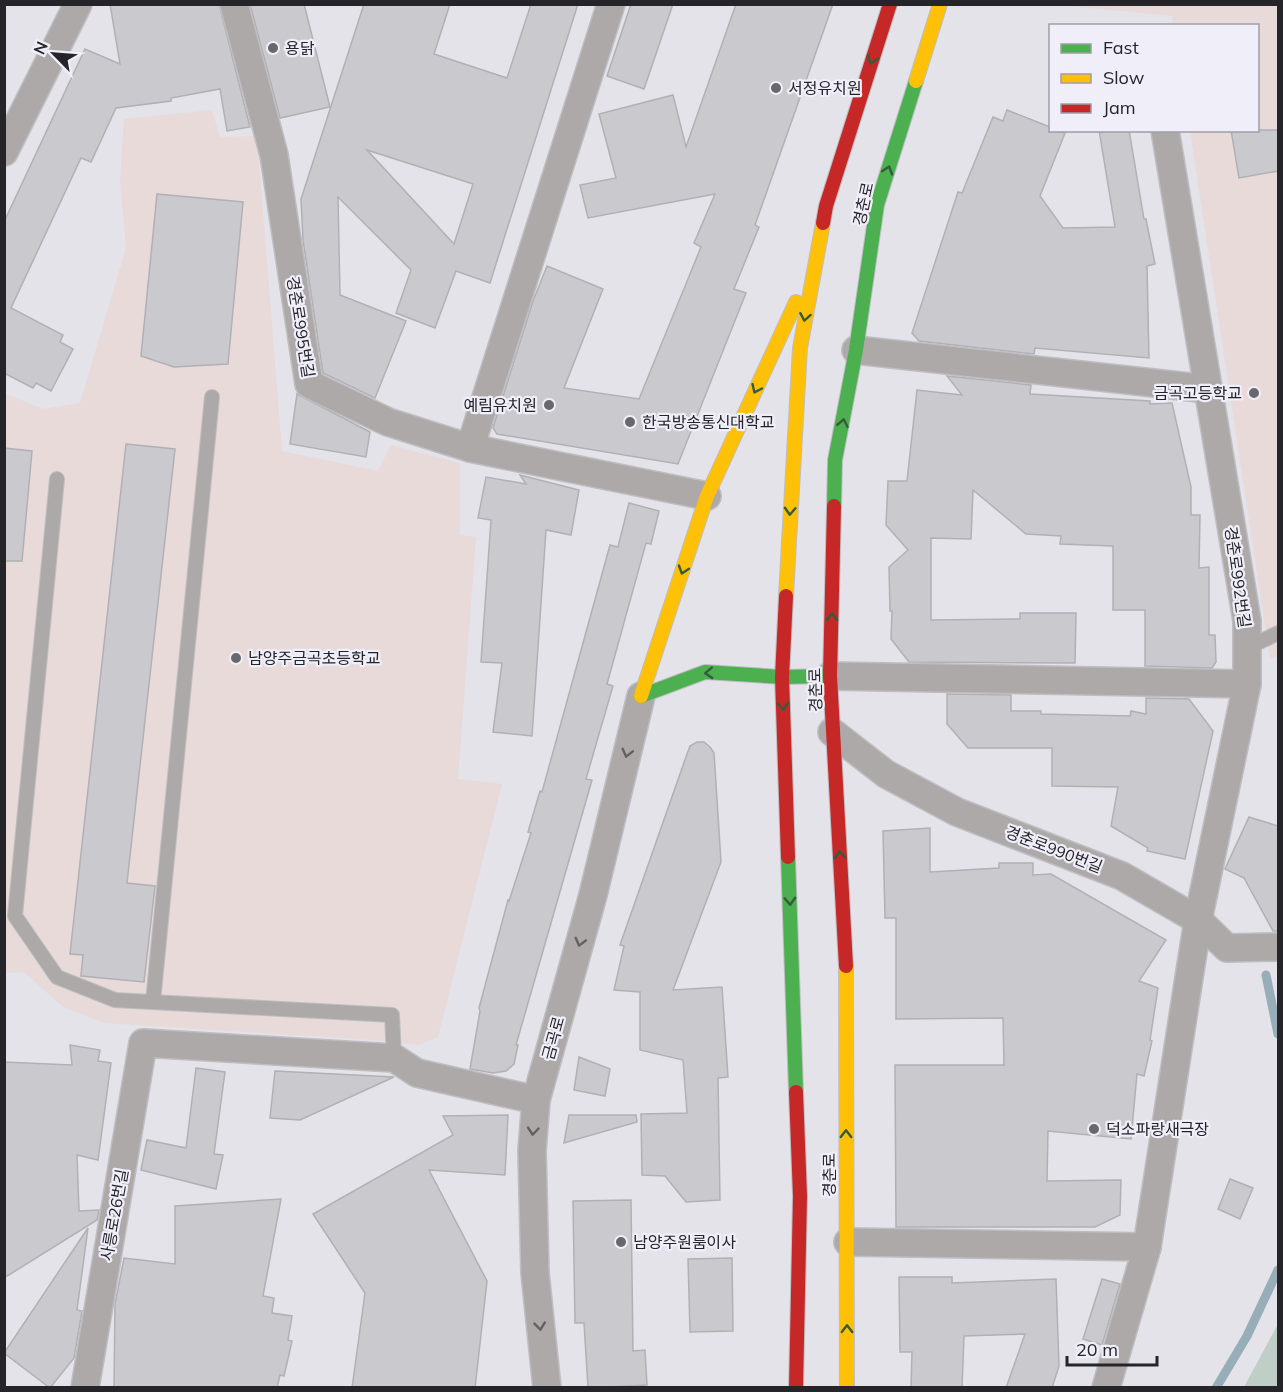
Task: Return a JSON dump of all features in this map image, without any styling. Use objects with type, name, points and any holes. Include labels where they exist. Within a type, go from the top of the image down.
[{"type":"street","points":[[4,152],[78,4]]},
{"type":"street","name":"경춘로995번길","points":[[234,4],[274,155],[309,384],[388,422],[470,448],[707,496]]},
{"type":"street","points":[[470,448],[611,4]]},
{"type":"street","name":"경춘로","points":[[796,1388],[800,1196],[782,677],[800,348],[826,206],[890,4]]},
{"type":"street","name":"경춘로","points":[[846,1388],[848,1242],[845,1194],[846,946],[830,676],[836,460],[856,350],[877,205],[940,4]]},
{"type":"street","name":"경춘로992번길","points":[[1106,1388],[1148,1247],[1198,920],[1247,684],[1247,621],[1165,132]]},
{"type":"street","points":[[642,696],[707,496],[816,260]]},
{"type":"street","points":[[856,350],[1208,389]]},
{"type":"street","points":[[642,696],[705,672],[782,677],[1247,684]]},
{"type":"street","name":"금곡로","points":[[547,1388],[535,1273],[531,1151],[536,1100],[592,895],[642,696]]},
{"type":"street","name":"경춘로990번길","points":[[832,732],[886,774],[957,812],[1122,876],[1198,920],[1227,948],[1278,947]]},
{"type":"street","name":"사릉로26번길","points":[[85,1388],[143,1043],[394,1058]]},
{"type":"street","points":[[394,1058],[417,1073],[536,1100]]},
{"type":"street","points":[[848,1242],[1148,1247]]},
{"type":"lane","points":[[153,1002],[212,397]]},
{"type":"lane","points":[[57,479],[10,902],[15,916],[57,977],[116,1000],[392,1015],[394,1058]]},
{"type":"lane","points":[[1247,648],[1278,633]]},
{"type":"shaded area","name":"금곡고등학교","points":[[1058,5],[1278,5],[1278,655],[1270,659],[1190,132],[1259,132],[1259,24],[1174,24],[1172,16]]},
{"type":"shaded area","name":"남양주금곡초등학교","points":[[212,110],[220,137],[257,136],[282,451],[378,471],[391,445],[460,463],[460,535],[476,537],[458,779],[502,784],[438,1037],[419,1045],[104,1023],[63,1007],[24,972],[5,973],[4,393],[43,409],[80,403],[126,248],[120,180],[124,119]]},
{"type":"shaded area","points":[[1278,1324],[1278,1387],[1244,1387]]},
{"type":"building","points":[[110,4],[219,4],[250,127],[227,131],[220,89],[171,98],[171,101],[116,108],[91,162],[81,158],[11,308],[63,335],[60,342],[73,349],[51,391],[36,383],[33,388],[4,373],[4,222],[85,49],[120,64]]},
{"type":"building","points":[[250,4],[304,4],[330,107],[280,118]]},
{"type":"building","points":[[364,4],[450,4],[434,54],[507,78],[531,4],[578,4],[490,283],[456,271],[435,328],[396,313],[411,270],[338,197],[340,295],[406,321],[375,398],[323,373],[303,240],[301,199]],"holes":[[[367,150],[473,184],[454,244]]]},
{"type":"building","points":[[631,4],[673,4],[644,89],[607,76]]},
{"type":"building","points":[[736,4],[833,4],[755,225],[759,227],[734,289],[746,293],[678,464],[497,434],[493,428],[533,301],[547,266],[603,289],[564,388],[639,399],[701,247],[694,243],[715,194],[588,218],[580,185],[616,178],[599,114],[673,95],[686,147]]},
{"type":"building","points":[[1007,110],[1049,127],[1049,132],[1065,133],[1040,196],[1063,228],[1115,227],[1099,132],[1129,132],[1144,219],[1146,219],[1155,264],[1147,266],[1149,358],[1035,348],[1034,354],[919,341],[912,333],[958,192],[962,193],[993,117],[1003,121]]},
{"type":"building","points":[[1278,130],[1278,171],[1239,178],[1231,132]]},
{"type":"building","points":[[157,194],[243,202],[228,364],[174,367],[141,356]]},
{"type":"building","points":[[947,376],[1031,385],[1030,394],[1150,401],[1150,404],[1172,403],[1191,487],[1191,515],[1200,515],[1199,568],[1209,567],[1209,635],[1215,635],[1216,662],[1212,668],[1145,666],[1145,610],[1113,610],[1113,546],[1060,544],[1061,536],[1026,534],[973,490],[971,539],[931,538],[931,620],[1020,619],[1020,613],[1076,613],[1075,663],[909,662],[891,639],[889,567],[908,550],[886,525],[888,481],[907,481],[917,390],[962,395]]},
{"type":"building","points":[[297,394],[370,432],[366,457],[290,444]]},
{"type":"building","points":[[126,444],[175,449],[127,883],[155,886],[144,982],[81,976],[83,955],[70,954]]},
{"type":"building","points":[[4,448],[32,451],[22,561],[4,561]]},
{"type":"building","points":[[520,475],[579,490],[571,535],[546,530],[532,736],[493,732],[502,663],[481,662],[491,520],[478,518],[486,477],[526,484]]},
{"type":"building","points":[[629,503],[659,511],[651,544],[646,543],[607,684],[613,686],[586,779],[592,780],[516,1045],[518,1045],[514,1064],[506,1071],[493,1073],[470,1069],[479,1008],[508,900],[531,833],[528,832],[540,791],[542,792],[610,545],[618,547]]},
{"type":"building","points":[[947,694],[1011,695],[1011,711],[1130,716],[1131,711],[1146,714],[1146,698],[1189,699],[1213,731],[1185,859],[1147,851],[1148,848],[1111,826],[1118,787],[1052,786],[1052,748],[968,748],[947,724]]},
{"type":"building","points":[[697,742],[704,742],[714,753],[721,862],[673,990],[722,987],[728,1077],[718,1078],[720,1200],[686,1202],[665,1176],[642,1175],[641,1114],[687,1113],[683,1060],[640,1050],[640,992],[614,990],[624,946],[620,945],[690,746]]},
{"type":"building","points":[[1249,817],[1278,826],[1278,931],[1273,931],[1244,878],[1225,869]]},
{"type":"building","points":[[930,828],[930,872],[999,868],[999,863],[1033,863],[1033,875],[1051,874],[1166,940],[1139,981],[1158,988],[1150,1040],[1152,1041],[1144,1076],[1137,1074],[1131,1139],[1048,1131],[1047,1181],[1121,1180],[1120,1215],[1095,1227],[896,1227],[895,1065],[1004,1065],[1003,1018],[896,1019],[896,918],[885,918],[883,831]]},
{"type":"building","points":[[70,1045],[100,1050],[98,1061],[111,1063],[98,1160],[77,1155],[79,1211],[99,1210],[97,1220],[4,1278],[4,1062],[72,1065]]},
{"type":"building","points":[[579,1057],[610,1069],[605,1096],[574,1090]]},
{"type":"building","points":[[196,1068],[225,1072],[214,1154],[223,1155],[216,1189],[141,1170],[147,1140],[186,1148]]},
{"type":"building","points":[[275,1071],[394,1077],[300,1120],[270,1118]]},
{"type":"building","points":[[508,1115],[505,1175],[429,1170],[487,1281],[475,1388],[352,1388],[365,1293],[313,1214],[453,1135],[443,1116]]},
{"type":"building","points":[[569,1115],[636,1115],[637,1122],[564,1143]]},
{"type":"building","points":[[1230,1179],[1253,1188],[1240,1219],[1218,1209]]},
{"type":"building","points":[[281,1199],[263,1296],[274,1298],[272,1313],[292,1316],[288,1340],[292,1341],[284,1376],[280,1375],[277,1388],[114,1388],[115,1304],[124,1258],[175,1264],[175,1206]]},
{"type":"building","points":[[631,1200],[633,1351],[645,1350],[647,1385],[588,1388],[584,1323],[575,1323],[573,1201]]},
{"type":"building","points":[[88,1228],[77,1310],[82,1311],[74,1358],[50,1388],[4,1353]]},
{"type":"building","points":[[732,1258],[733,1331],[690,1332],[688,1259]]},
{"type":"building","points":[[899,1277],[952,1277],[952,1283],[1056,1279],[1059,1366],[1052,1388],[1006,1388],[1025,1334],[964,1336],[962,1388],[911,1388],[912,1352],[900,1352]]},
{"type":"building","points":[[1102,1279],[1120,1284],[1102,1345],[1083,1339]]},
{"type":"waterway","points":[[1266,975],[1278,1034]]},
{"type":"waterway","points":[[1216,1388],[1247,1336],[1278,1270]]},
{"type":"traffic: fast","points":[[834,506],[835,460],[856,350],[877,205],[916,81]]},
{"type":"traffic: fast","points":[[641,696],[705,672],[782,677],[830,676]]},
{"type":"traffic: fast","points":[[788,857],[796,1092]]},
{"type":"traffic: slow","points":[[916,81],[940,4]]},
{"type":"traffic: slow","points":[[786,596],[800,348],[823,223]]},
{"type":"traffic: slow","points":[[641,696],[707,496],[796,302]]},
{"type":"traffic: slow","points":[[846,966],[847,1388]]},
{"type":"traffic: jam","points":[[823,223],[826,206],[890,4]]},
{"type":"traffic: jam","points":[[834,506],[830,676],[846,966]]},
{"type":"traffic: jam","points":[[786,596],[782,677],[788,857]]},
{"type":"traffic: jam","points":[[796,1092],[800,1196],[796,1388]]},
{"type":"place","name":"용닭","points":[[273,48]]},
{"type":"place","name":"서정유치원","points":[[776,88]]},
{"type":"place","name":"금곡고등학교","points":[[1254,393]]},
{"type":"place","name":"예림유치원","points":[[549,405]]},
{"type":"place","name":"한국방송통신대학교","points":[[630,422]]},
{"type":"place","name":"남양주금곡초등학교","points":[[236,658]]},
{"type":"place","name":"덕소파랑새극장","points":[[1094,1129]]},
{"type":"place","name":"남양주원룸이사","points":[[621,1242]]}]
